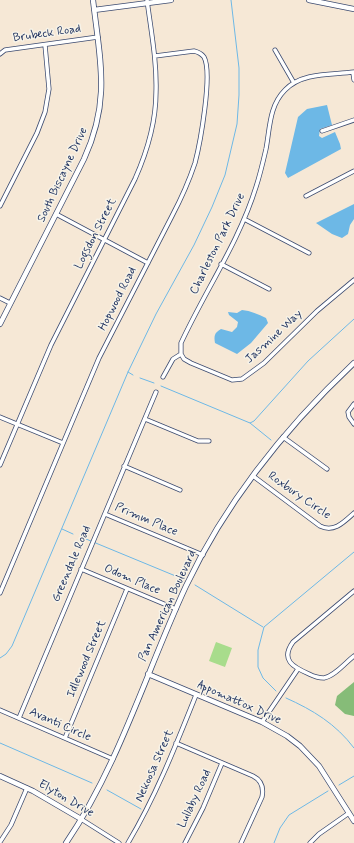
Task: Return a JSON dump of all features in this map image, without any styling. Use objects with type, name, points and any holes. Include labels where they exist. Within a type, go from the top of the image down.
[{"type":"street","name":"South Biscayne Drive","points":[[0,324],[88,150],[98,119],[102,85],[93,0]]},
{"type":"street","points":[[94,10],[171,0]]},
{"type":"street","points":[[309,0],[354,9]]},
{"type":"street","name":"Logsdon Street","points":[[0,465],[51,345],[135,179],[145,154],[154,119],[156,97],[155,56],[147,2]]},
{"type":"street","name":"Brubeck Road","points":[[0,54],[5,50],[98,37]]},
{"type":"street","points":[[0,206],[37,133],[45,112],[49,89],[45,45]]},
{"type":"street","points":[[275,50],[294,83]]},
{"type":"street","name":"Hopwood Road","points":[[0,593],[99,358],[183,194],[195,163],[204,121],[206,62],[199,53],[194,51],[155,56]]},
{"type":"street","points":[[353,72],[354,80]]},
{"type":"street","name":"Charleston Park Drive","points":[[181,354],[181,343],[244,219],[262,168],[272,111],[282,94],[294,83],[310,77],[353,72]]},
{"type":"street","points":[[322,131],[354,120]]},
{"type":"street","points":[[306,196],[354,171]]},
{"type":"street","points":[[56,214],[148,263]]},
{"type":"street","points":[[244,219],[309,253]]},
{"type":"street","points":[[221,264],[269,288]]},
{"type":"street","name":"Jasmine Way","points":[[181,354],[186,361],[197,366],[232,380],[242,379],[264,363],[308,320],[354,280]]},
{"type":"street","points":[[0,298],[10,303]]},
{"type":"street","points":[[163,377],[173,359],[181,354]]},
{"type":"street","name":"Pan American Boulevard","points":[[66,843],[96,794],[113,759],[176,609],[202,555],[233,504],[283,437],[323,393],[354,363]]},
{"type":"street","points":[[156,392],[145,419],[198,441],[209,441]]},
{"type":"street","points":[[354,404],[348,412],[349,418],[354,424]]},
{"type":"street","points":[[0,417],[63,443]]},
{"type":"street","name":"Greendale Road","points":[[19,718],[145,419]]},
{"type":"street","points":[[283,437],[327,469]]},
{"type":"street","points":[[124,466],[180,490]]},
{"type":"street","name":"Roxbury Circle","points":[[253,476],[320,526],[325,528],[336,527],[354,513]]},
{"type":"street","name":"Primm Place","points":[[105,514],[202,555]]},
{"type":"street","name":"Odom Place","points":[[81,570],[176,609]]},
{"type":"street","name":"Idlewood Street","points":[[65,738],[127,589]]},
{"type":"street","points":[[354,591],[293,642],[288,653],[291,664],[298,669],[324,678],[333,673],[354,656]]},
{"type":"street","points":[[262,722],[298,669]]},
{"type":"street","name":"Appomattox Drive","points":[[148,674],[262,722],[288,736],[311,757],[327,776],[354,821]]},
{"type":"street","name":"Nekoosa Street","points":[[128,843],[152,799],[196,695]]},
{"type":"street","name":"Avanti Circle","points":[[0,710],[113,759]]},
{"type":"street","points":[[176,743],[256,777],[260,782],[262,787],[262,796],[241,843]]},
{"type":"street","name":"Lullaby Road","points":[[185,843],[203,808],[222,763]]},
{"type":"street","name":"Elyton Drive","points":[[0,776],[27,788],[119,843]]},
{"type":"street","points":[[0,842],[11,825],[27,788]]},
{"type":"street","points":[[310,843],[319,834],[349,814]]},
{"type":"green space","points":[[216,642],[232,648],[225,667],[209,661]]},
{"type":"green space","points":[[354,682],[354,716],[345,714],[335,705],[337,696]]},
{"type":"water","points":[[327,105],[332,125],[320,129],[319,136],[322,138],[335,132],[341,149],[288,178],[285,173],[298,117],[307,109]]},
{"type":"water","points":[[354,204],[354,219],[350,225],[348,234],[342,238],[332,234],[316,223]]},
{"type":"water","points":[[242,310],[266,318],[268,323],[251,343],[237,354],[215,343],[215,337],[216,333],[221,329],[232,332],[237,327],[238,322],[229,315],[228,312],[237,313]]},
{"type":"waterway","points":[[0,658],[6,654],[12,646],[128,372],[156,314],[194,245],[225,175],[237,124],[239,95],[239,68],[231,0]]},
{"type":"waterway","points":[[161,386],[250,423],[254,421],[308,361],[354,319]]},
{"type":"waterway","points":[[128,372],[133,375]]},
{"type":"waterway","points":[[140,378],[154,383]]},
{"type":"waterway","points":[[250,423],[271,440]]},
{"type":"waterway","points":[[62,529],[73,534]]},
{"type":"waterway","points":[[86,539],[178,577]]},
{"type":"waterway","points":[[276,691],[263,678],[258,667],[258,650],[264,627],[354,552]]},
{"type":"waterway","points":[[195,585],[263,627]]},
{"type":"waterway","points":[[286,698],[323,718],[340,732],[354,748]]},
{"type":"waterway","points":[[0,743],[92,783]]},
{"type":"waterway","points":[[339,785],[354,776]]},
{"type":"waterway","points":[[107,790],[141,809]]},
{"type":"waterway","points":[[274,843],[280,828],[289,815],[328,791]]}]
